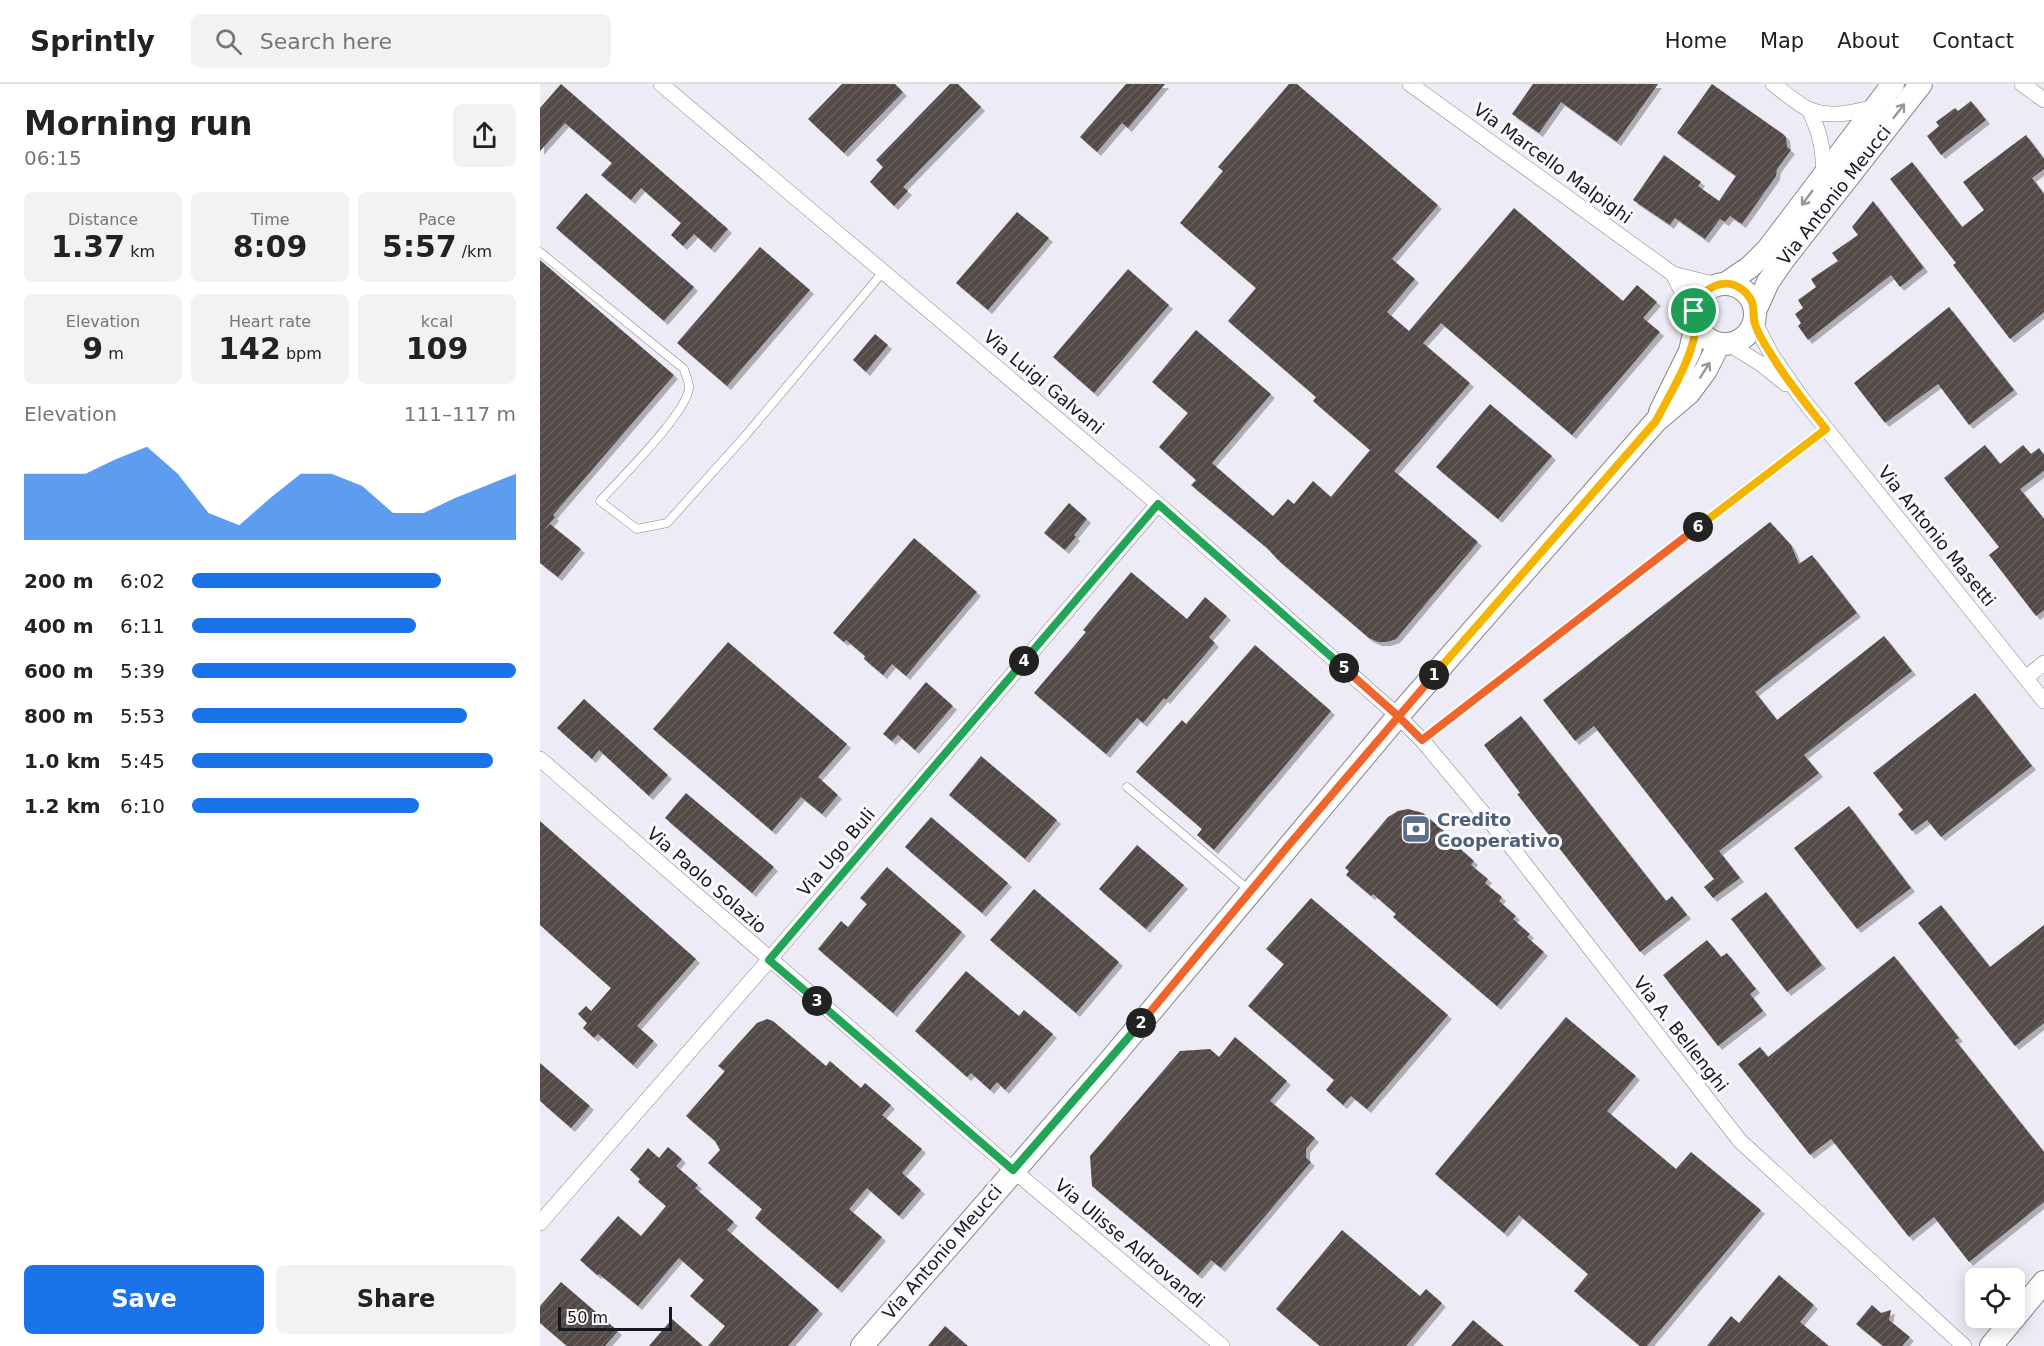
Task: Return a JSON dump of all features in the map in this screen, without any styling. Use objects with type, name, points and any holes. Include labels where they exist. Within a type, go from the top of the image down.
[{"type":"street","name":"Via Luigi Galvani","points":[[661,84],[1158,504],[1398,716]]},
{"type":"street","name":"Via Marcello Malpighi","points":[[1410,84],[1673,273],[1721,285]]},
{"type":"street","points":[[1773,84],[1809,110],[1820,130],[1824,175]]},
{"type":"street","name":"Via Antonio Meucci","points":[[1721,285],[1750,267],[1768,249],[1893,84]]},
{"type":"street","name":"Via Antonio Meucci","points":[[1754,316],[1768,282],[1784,259],[1921,84]]},
{"type":"street","points":[[2022,84],[2044,100]]},
{"type":"street","points":[[1809,110],[1834,114],[1875,107]]},
{"type":"street","name":"Via Marcello Malpighi","points":[[1673,273],[1695,320]]},
{"type":"street","points":[[1721,285],[1734,286],[1748,295],[1754,316],[1745,337],[1724,344],[1703,336],[1695,320],[1696,303],[1701,295],[1721,285]]},
{"type":"street","name":"Via Antonio Masetti","points":[[1754,316],[1771,354],[1800,396],[2044,701]]},
{"type":"street","name":"Via Antonio Meucci","points":[[1656,421],[1689,351],[1695,320]]},
{"type":"street","name":"Via Antonio Meucci","points":[[862,1346],[1107,1064],[1398,716],[1656,421],[1689,393],[1724,344]]},
{"type":"street","name":"Via Antonio Masetti","points":[[1724,344],[1761,364],[1800,396]]},
{"type":"street","name":"Via Ugo Buli","points":[[540,1223],[769,960],[1158,504]]},
{"type":"street","points":[[2027,677],[2044,663]]},
{"type":"street","name":"Via A. Bellenghi","points":[[1398,716],[1422,740],[1513,849],[1740,1141],[1964,1346]]},
{"type":"street","name":"Via Paolo Solazio","points":[[540,759],[1013,1170]]},
{"type":"street","name":"Via Ulisse Aldrovandi","points":[[1013,1170],[1221,1346]]},
{"type":"street","points":[[1991,1346],[2044,1282]]},
{"type":"lane","points":[[540,252],[684,369],[690,386],[685,402],[675,418],[600,501],[637,529],[667,523],[747,435],[883,272]]},
{"type":"lane","points":[[1422,740],[1826,429]]},
{"type":"lane","points":[[1127,787],[1250,891]]},
{"type":"building","points":[[561,84],[728,229],[711,249],[694,234],[683,246],[671,235],[681,223],[641,188],[631,200],[601,175],[612,163],[565,123],[540,151],[540,108]]},
{"type":"building","points":[[842,84],[895,84],[903,92],[844,153],[808,119]]},
{"type":"building","points":[[950,84],[958,84],[981,107],[903,187],[908,191],[894,206],[870,182],[883,167],[876,160]]},
{"type":"building","points":[[1126,84],[1165,84],[1128,128],[1122,123],[1097,152],[1080,137]]},
{"type":"building","points":[[1289,84],[1297,84],[1438,205],[1392,259],[1415,279],[1387,312],[1409,331],[1514,208],[1623,301],[1637,285],[1657,302],[1643,318],[1660,332],[1572,435],[1441,323],[1423,343],[1470,383],[1394,471],[1478,542],[1396,639],[1387,642],[1378,642],[1369,638],[1191,485],[1196,480],[1159,447],[1188,413],[1152,382],[1196,330],[1271,394],[1212,463],[1273,516],[1288,499],[1294,504],[1313,481],[1331,497],[1370,450],[1313,401],[1316,397],[1228,321],[1256,288],[1180,223],[1223,171],[1218,167]]},
{"type":"building","points":[[1533,84],[1658,84],[1617,142],[1561,102],[1539,133],[1512,114]]},
{"type":"building","points":[[1712,84],[1783,134],[1786,137],[1787,147],[1791,150],[1777,169],[1776,176],[1742,224],[1730,216],[1725,222],[1720,219],[1705,239],[1675,218],[1670,225],[1633,200],[1664,155],[1701,182],[1698,186],[1719,201],[1736,176],[1677,133]]},
{"type":"building","points":[[1971,101],[1986,120],[1941,155],[1927,136],[1939,126],[1936,122],[1955,108],[1958,111]]},
{"type":"building","points":[[2026,135],[2044,159],[2044,169],[2032,178],[2044,194],[2044,312],[2010,339],[1953,265],[1956,263],[1890,179],[1912,162],[1962,227],[1984,210],[1963,182]]},
{"type":"building","points":[[586,193],[694,287],[664,321],[556,228]]},
{"type":"building","points":[[1873,201],[1924,268],[1900,287],[1891,275],[1808,340],[1798,326],[1801,323],[1795,314],[1803,308],[1798,300],[1816,287],[1811,279],[1838,261],[1832,253],[1858,235],[1852,227]]},
{"type":"building","points":[[1017,212],[1049,238],[988,310],[956,283]]},
{"type":"building","points":[[760,247],[810,290],[727,386],[677,343]]},
{"type":"building","points":[[540,260],[674,375],[553,515],[555,517],[544,530],[550,524],[581,549],[558,577],[540,563]]},
{"type":"building","points":[[1128,269],[1169,305],[1094,393],[1053,357]]},
{"type":"building","points":[[1949,307],[2014,390],[1969,425],[1938,384],[1885,423],[1854,383]]},
{"type":"building","points":[[875,334],[888,345],[866,372],[853,360]]},
{"type":"building","points":[[1490,404],[1552,456],[1498,519],[1436,467]]},
{"type":"building","points":[[1985,445],[2000,464],[2023,445],[2031,454],[2039,448],[2044,455],[2044,471],[2020,489],[2044,519],[2044,610],[2036,616],[1989,555],[1999,547],[1944,478]]},
{"type":"building","points":[[1069,503],[1087,519],[1065,550],[1044,533]]},
{"type":"building","points":[[1770,522],[1791,545],[1799,564],[1812,555],[1857,613],[1755,692],[1777,720],[1884,636],[1912,671],[1804,755],[1819,773],[1719,851],[1740,878],[1713,898],[1704,887],[1714,879],[1594,726],[1575,741],[1543,700]]},
{"type":"building","points":[[914,538],[977,592],[906,676],[892,664],[883,675],[846,640],[844,642],[833,633]]},
{"type":"building","points":[[1131,572],[1187,619],[1205,597],[1227,616],[1209,637],[1215,643],[1166,700],[1164,698],[1143,723],[1137,718],[1106,754],[1034,693],[1086,632],[1083,630]]},
{"type":"building","points":[[728,642],[847,744],[818,777],[838,795],[822,814],[801,797],[772,831],[653,729]]},
{"type":"building","points":[[1255,645],[1331,711],[1214,850],[1197,835],[1202,829],[1136,772],[1182,720],[1186,724]]},
{"type":"building","points":[[926,682],[953,706],[915,750],[898,735],[892,741],[883,734]]},
{"type":"building","points":[[1975,693],[2032,766],[1941,837],[1927,820],[1912,831],[1898,814],[1903,810],[1873,773]]},
{"type":"building","points":[[584,699],[668,775],[649,796],[599,750],[592,759],[557,728]]},
{"type":"building","points":[[1521,716],[1666,901],[1672,896],[1687,915],[1640,952],[1517,794],[1520,793],[1484,745]]},
{"type":"building","points":[[981,756],[1057,820],[1025,859],[949,795]]},
{"type":"building","points":[[686,793],[774,867],[752,893],[665,818]]},
{"type":"building","points":[[1849,806],[1911,888],[1857,929],[1794,848]]},
{"type":"building","points":[[1408,809],[1423,813],[1458,843],[1456,845],[1474,861],[1471,865],[1488,879],[1485,883],[1502,897],[1499,901],[1516,916],[1513,919],[1530,934],[1527,937],[1544,952],[1497,1006],[1393,917],[1396,914],[1373,894],[1371,896],[1346,875],[1349,871],[1345,868],[1388,817],[1398,811]]},
{"type":"building","points":[[931,817],[1008,883],[982,913],[905,847]]},
{"type":"building","points":[[540,821],[696,959],[637,1026],[654,1041],[633,1065],[598,1034],[594,1038],[583,1028],[587,1023],[578,1014],[586,1006],[591,1011],[611,988],[540,925]]},
{"type":"building","points":[[1137,845],[1184,885],[1146,929],[1099,889]]},
{"type":"building","points":[[887,867],[962,932],[893,1013],[818,949],[841,921],[848,927],[867,904],[860,898]]},
{"type":"building","points":[[1034,889],[1119,962],[1076,1013],[990,940]]},
{"type":"building","points":[[1766,892],[1822,965],[1787,992],[1731,919]]},
{"type":"building","points":[[1311,898],[1448,1015],[1367,1109],[1351,1096],[1343,1105],[1326,1090],[1334,1080],[1248,1006],[1284,964],[1266,949]]},
{"type":"building","points":[[1941,905],[1990,967],[2044,925],[2044,1023],[2015,1046],[1918,923]]},
{"type":"building","points":[[1707,940],[1721,957],[1727,953],[1756,989],[1750,994],[1763,1011],[1718,1046],[1663,975]]},
{"type":"building","points":[[1894,956],[1959,1038],[1955,1040],[2044,1152],[2044,1202],[1969,1262],[1934,1217],[1909,1237],[1831,1139],[1810,1155],[1738,1064],[1760,1047],[1768,1057]]},
{"type":"building","points":[[966,971],[1019,1016],[1024,1010],[1053,1034],[1005,1090],[997,1082],[990,1090],[971,1073],[967,1077],[915,1031]]},
{"type":"building","points":[[1566,1017],[1636,1076],[1607,1111],[1676,1169],[1691,1152],[1761,1210],[1647,1346],[1640,1346],[1574,1291],[1588,1274],[1519,1215],[1504,1233],[1435,1174]]},
{"type":"building","points":[[767,1019],[773,1021],[826,1066],[830,1061],[861,1088],[865,1083],[891,1105],[882,1115],[922,1149],[902,1173],[921,1190],[899,1216],[867,1188],[849,1209],[882,1237],[838,1289],[755,1218],[762,1209],[708,1163],[720,1150],[715,1141],[686,1116],[725,1071],[718,1066],[757,1023]]},
{"type":"building","points":[[1235,1037],[1287,1081],[1270,1101],[1315,1138],[1306,1149],[1306,1158],[1311,1162],[1221,1268],[1211,1260],[1198,1275],[1092,1186],[1090,1156],[1180,1051],[1210,1049],[1219,1057]]},
{"type":"building","points":[[540,1063],[590,1106],[571,1128],[540,1101]]},
{"type":"building","points":[[668,1147],[682,1159],[676,1166],[698,1185],[695,1188],[734,1222],[727,1230],[819,1310],[788,1346],[708,1346],[725,1326],[690,1296],[704,1280],[679,1258],[638,1306],[580,1260],[618,1216],[641,1236],[666,1206],[638,1182],[640,1179],[630,1170],[648,1148],[659,1158]]},
{"type":"building","points":[[1342,1230],[1420,1296],[1426,1289],[1442,1303],[1406,1346],[1320,1346],[1276,1309]]},
{"type":"building","points":[[1779,1275],[1814,1305],[1800,1322],[1829,1346],[1707,1346],[1731,1316],[1739,1323]]},
{"type":"building","points":[[561,1282],[618,1331],[605,1346],[567,1346],[540,1323],[540,1306]]},
{"type":"building","points":[[1872,1305],[1881,1313],[1891,1310],[1889,1320],[1910,1337],[1902,1346],[1883,1346],[1856,1324]]},
{"type":"building","points":[[672,1319],[703,1346],[649,1346]]},
{"type":"building","points":[[1473,1320],[1504,1346],[1451,1346]]},
{"type":"building","points":[[945,1326],[968,1346],[928,1346]]},
{"type":"place","name":"Credito Cooperativo","points":[[1416,829]]},
{"type":"route","points":[[1694,311],[1696,325],[1689,351],[1656,421],[1398,716],[1107,1064],[1013,1170],[769,960],[1158,504],[1398,716],[1422,740],[1826,429],[1771,354],[1754,321],[1755,311],[1748,295],[1734,286],[1717,285],[1701,295],[1694,311]]}]
